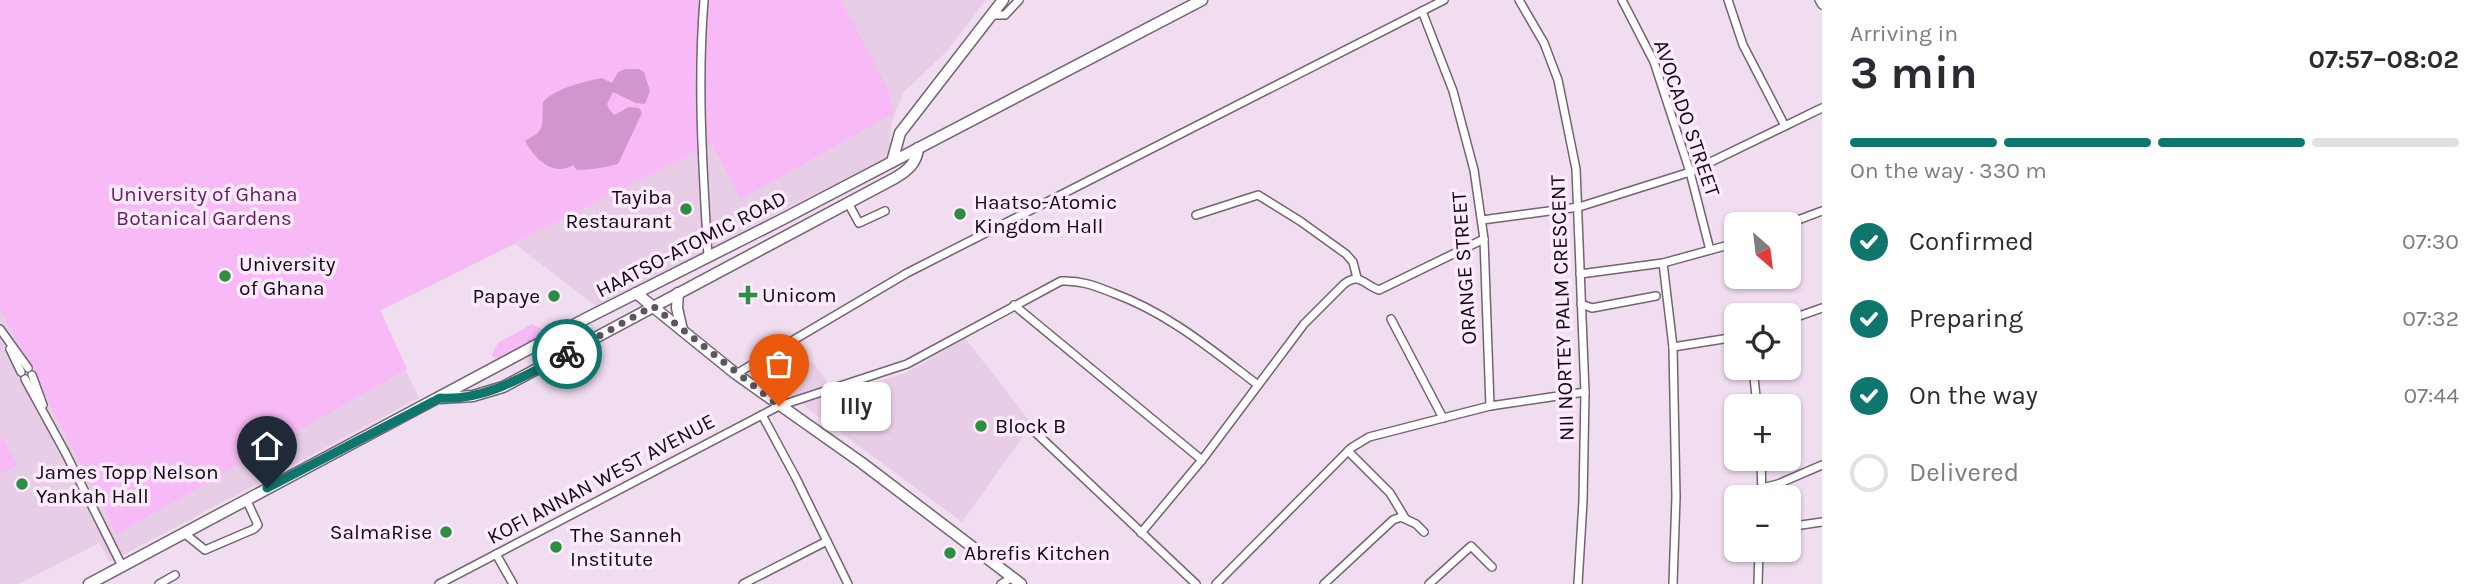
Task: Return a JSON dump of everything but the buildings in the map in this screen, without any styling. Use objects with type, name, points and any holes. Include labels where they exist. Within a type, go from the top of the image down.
[{"type":"street","points":[[704,0],[699,51],[708,257]]},
{"type":"street","points":[[892,162],[900,133],[1003,0]]},
{"type":"street","points":[[991,15],[1005,15],[1019,0]]},
{"type":"street","name":"HAATSO-ATOMIC ROAD","points":[[89,584],[636,293],[1202,0]]},
{"type":"street","points":[[736,374],[907,273],[1444,0]]},
{"type":"street","name":"NII NORTEY PALM CRESCENT","points":[[1519,0],[1544,43],[1558,80],[1576,169],[1585,392],[1578,584]]},
{"type":"street","points":[[1623,3],[1634,0]]},
{"type":"street","points":[[1728,0],[1743,45],[1785,126]]},
{"type":"street","points":[[1819,0],[1822,5]]},
{"type":"street","name":"AVOCADO STREET","points":[[1623,3],[1654,62],[1690,172],[1710,250]]},
{"type":"street","name":"ORANGE STREET","points":[[1422,11],[1462,119],[1482,220],[1490,406]]},
{"type":"street","points":[[1482,220],[1579,207],[1690,172],[1822,107]]},
{"type":"street","points":[[440,398],[473,396],[503,387],[905,173],[914,162],[918,148]]},
{"type":"street","points":[[1196,215],[1258,195],[1346,254],[1353,262],[1357,278],[1379,290],[1484,239]]},
{"type":"street","points":[[848,203],[859,223],[885,211]]},
{"type":"street","points":[[1801,219],[1822,211]]},
{"type":"street","points":[[1580,274],[1663,263],[1724,246]]},
{"type":"street","points":[[1663,263],[1673,347],[1676,497],[1673,584]]},
{"type":"street","points":[[1141,533],[1202,460],[1304,324],[1344,284],[1357,278]]},
{"type":"street","name":"KOFI ANNAN WEST AVENUE","points":[[439,584],[779,406],[908,364],[1061,281],[1086,283],[1137,302],[1175,323],[1258,385]]},
{"type":"street","points":[[636,293],[736,374],[862,463],[1017,581]]},
{"type":"street","points":[[678,293],[677,308],[682,330]]},
{"type":"street","points":[[1581,304],[1592,308],[1656,296]]},
{"type":"street","points":[[1014,305],[1202,460]]},
{"type":"street","points":[[1801,315],[1822,308]]},
{"type":"street","points":[[1391,319],[1443,418]]},
{"type":"street","points":[[0,329],[27,374],[122,566]]},
{"type":"street","points":[[1673,347],[1724,339]]},
{"type":"street","points":[[1216,584],[1348,451],[1368,438],[1490,406],[1585,392]]},
{"type":"street","points":[[762,415],[848,584]]},
{"type":"street","points":[[1035,432],[1196,584]]},
{"type":"street","points":[[1348,451],[1390,493],[1405,518]]},
{"type":"street","points":[[1774,485],[1822,465]]},
{"type":"street","points":[[184,533],[205,550],[254,529],[258,525],[257,520],[246,499]]},
{"type":"street","points":[[1324,584],[1386,526],[1401,517],[1416,524],[1424,532]]},
{"type":"street","points":[[1801,525],[1822,522]]},
{"type":"street","points":[[743,584],[827,541]]},
{"type":"street","points":[[1429,584],[1471,546],[1492,567]]},
{"type":"street","points":[[496,554],[513,584]]},
{"type":"street","points":[[1758,584],[1759,562]]},
{"type":"street","points":[[159,584],[175,575]]},
{"type":"street","points":[[1001,584],[1017,581]]},
{"type":"shaded area","name":"University of Ghana Botanical Gardens","points":[[0,0],[986,0],[948,50],[904,92],[892,121],[888,157],[596,306],[515,244],[378,312],[419,398],[110,562],[99,543],[19,584],[0,584]]},
{"type":"shaded area","points":[[639,69],[644,72],[650,91],[645,104],[636,103],[613,92],[607,104],[614,115],[629,107],[639,108],[642,113],[618,164],[577,170],[573,165],[558,169],[539,160],[525,141],[538,133],[542,126],[543,102],[562,89],[578,84],[602,78],[612,83],[618,72]]},
{"type":"shaded area","points":[[965,338],[1032,424],[962,522],[772,382],[813,362],[835,393],[906,373]]},
{"type":"green space","name":"University of Ghana Botanical Gardens","points":[[0,0],[841,0],[887,87],[894,113],[741,199],[712,144],[380,310],[407,369],[117,534],[0,309]]},
{"type":"green space","points":[[532,324],[543,330],[544,335],[500,359],[494,358],[492,354],[498,343]]},
{"type":"green space","points":[[2,437],[18,465],[3,473],[0,468]]},
{"type":"way so far","points":[[567,354],[653,306],[779,406]]},
{"type":"place","name":"Tayiba Restaurant","points":[[686,209]]},
{"type":"place","name":"Haatso-Atomic Kingdom Hall","points":[[960,214]]},
{"type":"place","name":"University of Ghana","points":[[225,276]]},
{"type":"place","name":"Unicom","points":[[748,295]]},
{"type":"place","name":"Papaye","points":[[554,296]]},
{"type":"place","name":"Illy","points":[[779,406]]},
{"type":"place","name":"Block B","points":[[981,426]]},
{"type":"place","name":"James Topp Nelson Yankah Hall","points":[[22,484]]},
{"type":"place","name":"SalmaRise","points":[[446,532]]},
{"type":"place","name":"The Sanneh Institute","points":[[556,547]]},
{"type":"place","name":"Abrefis Kitchen","points":[[950,553]]},
{"type":"route","points":[[267,488],[440,398],[452,399],[487,393],[567,354]]}]
